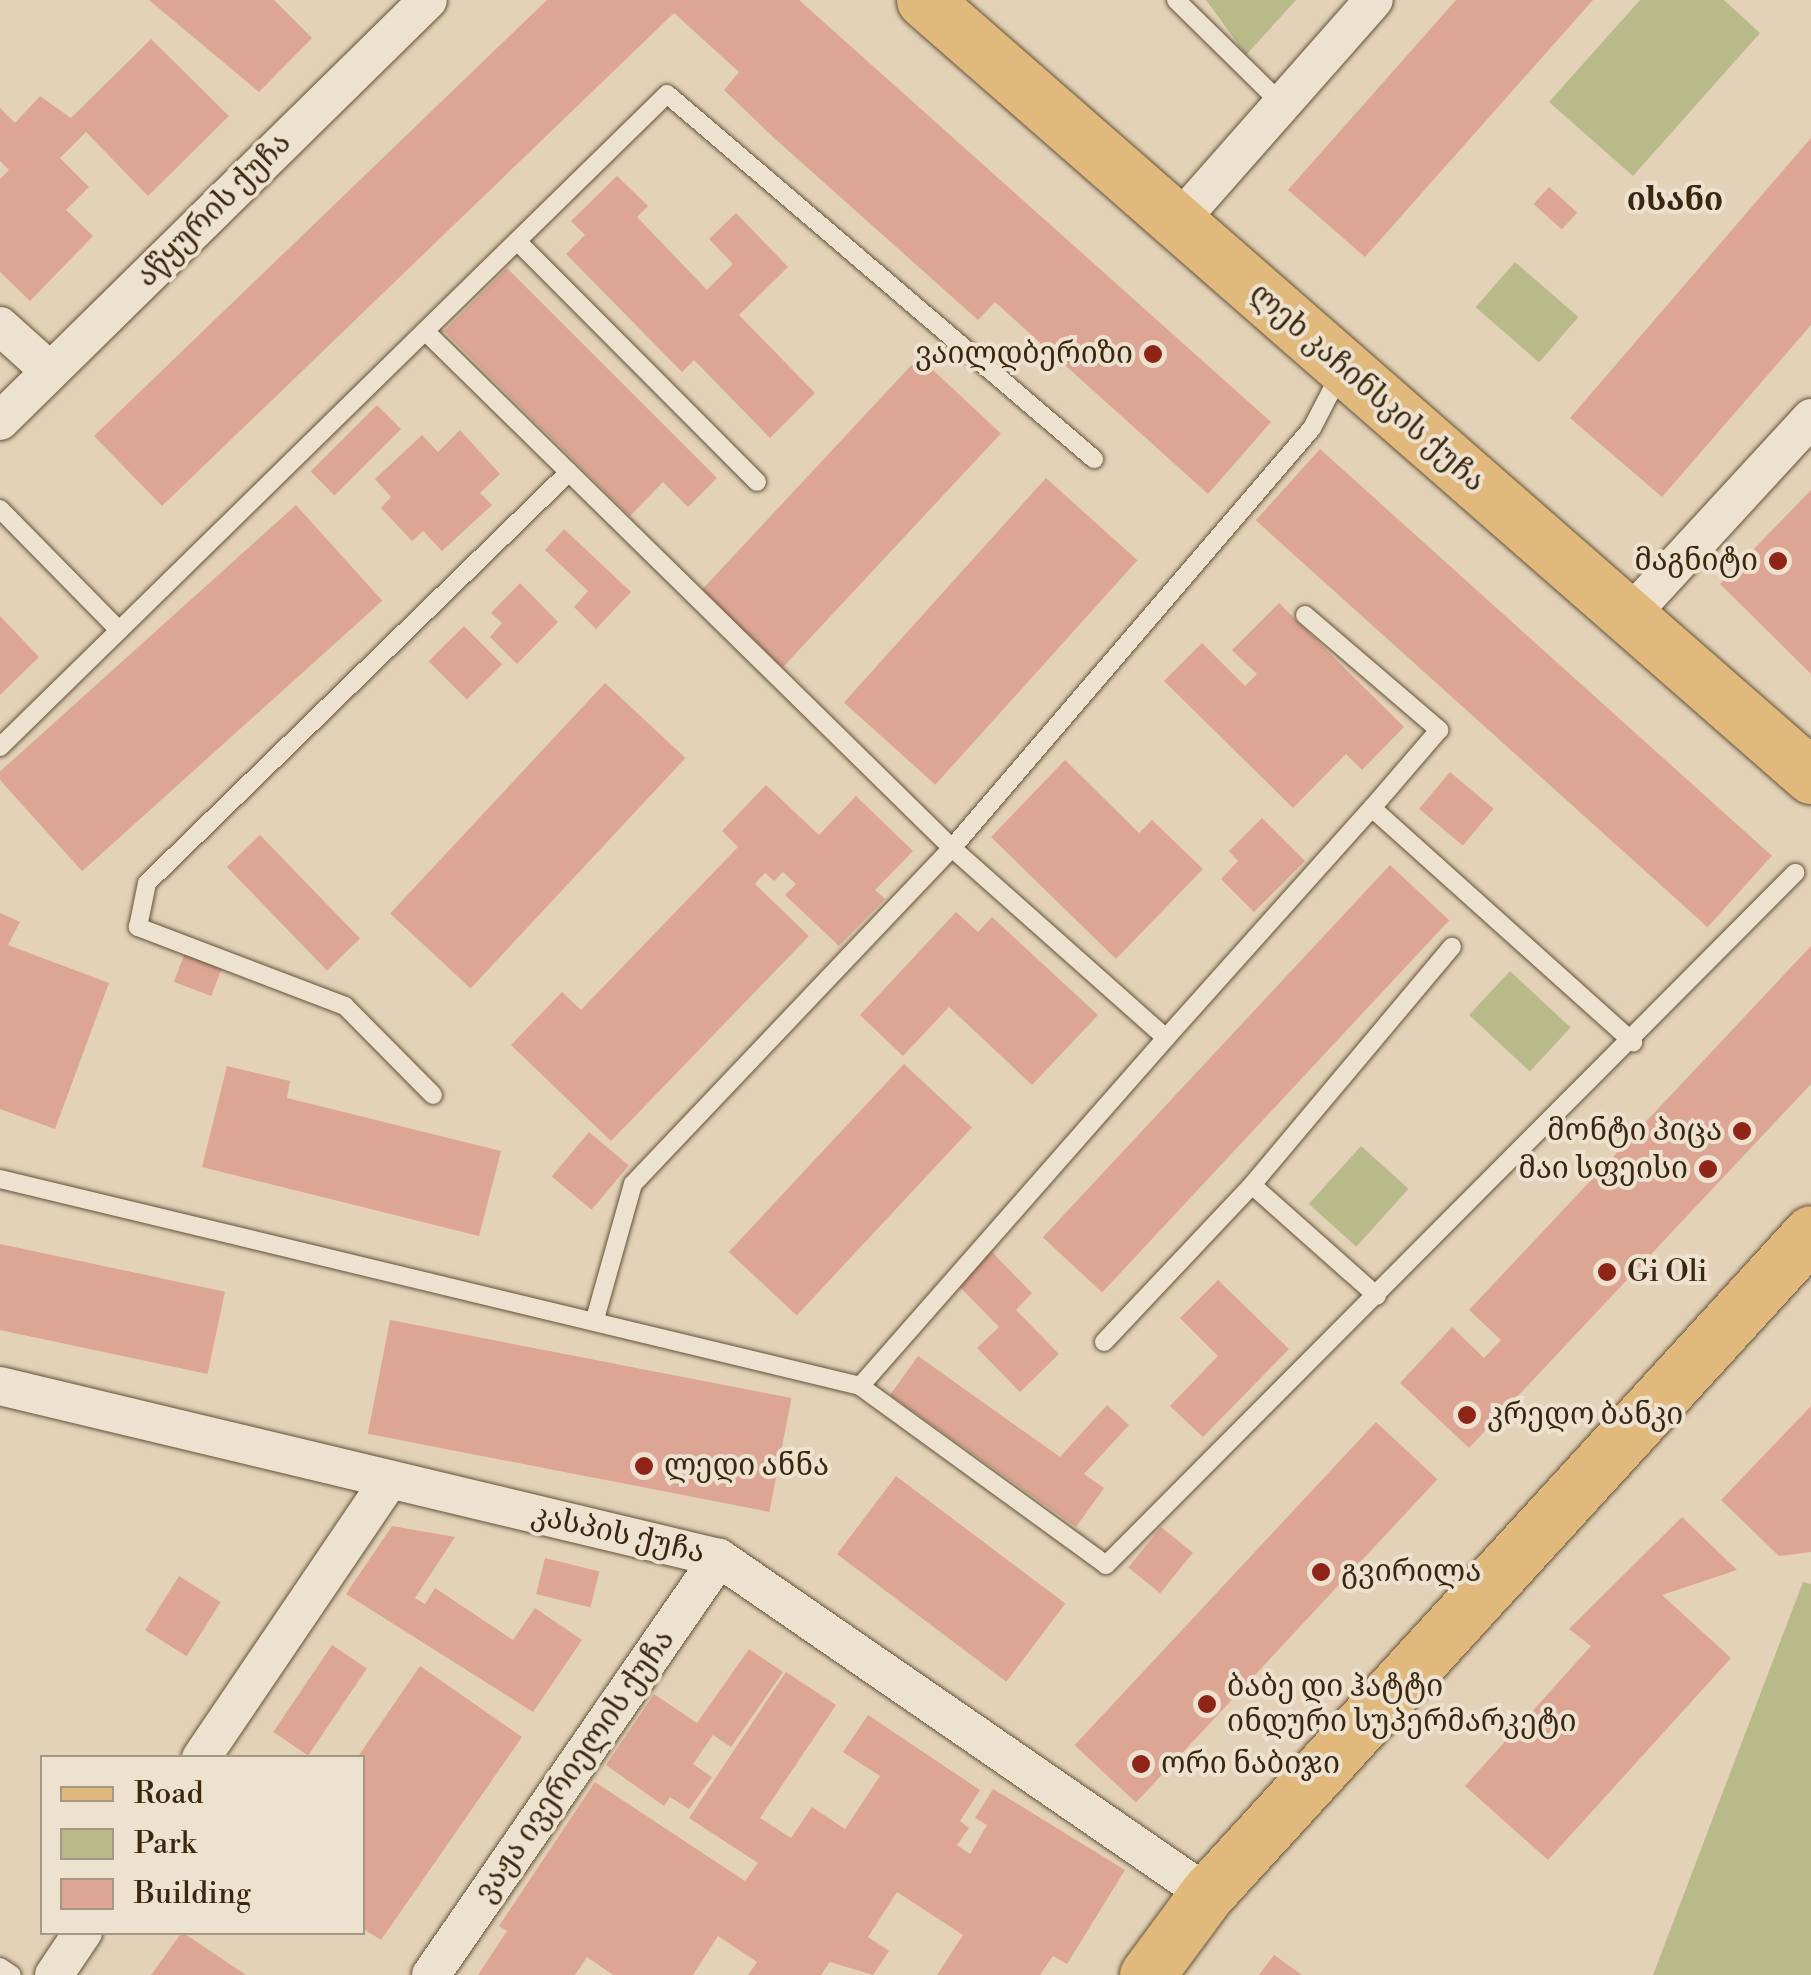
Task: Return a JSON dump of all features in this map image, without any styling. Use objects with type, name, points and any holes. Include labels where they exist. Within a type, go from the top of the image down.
[{"type":"main road","name":"ლეხ კაჩინსკის ქუჩა","points":[[924,0],[1811,776]]},
{"type":"main road","points":[[1147,1975],[1207,1894],[1811,1233]]},
{"type":"street","name":"აწყურის ქუჩა","points":[[0,420],[428,0]]},
{"type":"street","points":[[1178,222],[1374,0]]},
{"type":"street","points":[[0,326],[50,371]]},
{"type":"street","points":[[1628,616],[1811,418]]},
{"type":"street","name":"კასპის ქუჩა","points":[[0,1386],[719,1558],[1207,1894]]},
{"type":"street","points":[[204,1755],[389,1480]]},
{"type":"street","name":"ვაჟა ივერიელის ქუჩა","points":[[431,1975],[719,1558]]},
{"type":"street","points":[[54,1975],[81,1935]]},
{"type":"lane","points":[[1176,0],[1282,104]]},
{"type":"lane","points":[[0,747],[667,94],[1094,459]]},
{"type":"lane","points":[[517,241],[757,482]]},
{"type":"lane","points":[[425,331],[952,848],[1166,1038]]},
{"type":"lane","points":[[596,1319],[633,1184],[952,848],[1312,428],[1344,368]]},
{"type":"lane","points":[[433,1095],[345,1006],[138,927],[148,883],[569,472]]},
{"type":"lane","points":[[0,509],[119,630]]},
{"type":"lane","points":[[860,1386],[1439,730],[1306,615]]},
{"type":"lane","points":[[1372,808],[1633,1042]]},
{"type":"lane","points":[[0,1179],[596,1319],[860,1386],[1106,1566],[1633,1042],[1795,873]]},
{"type":"lane","points":[[1104,1342],[1252,1185],[1452,947]]},
{"type":"lane","points":[[1252,1185],[1377,1296]]},
{"type":"lane","points":[[0,1967],[12,1975]]},
{"type":"green space","points":[[1206,0],[1296,0],[1246,55]]},
{"type":"green space","points":[[1640,0],[1724,0],[1760,33],[1633,176],[1549,102]]},
{"type":"green space","points":[[1515,262],[1578,317],[1539,362],[1476,307]]},
{"type":"green space","points":[[1510,971],[1571,1028],[1530,1071],[1469,1015]]},
{"type":"green space","points":[[1361,1146],[1409,1189],[1356,1247],[1309,1204]]},
{"type":"green space","points":[[1803,1582],[1811,1584],[1811,1975],[1653,1975]]},
{"type":"building","points":[[149,0],[274,0],[312,38],[259,92]]},
{"type":"building","points":[[547,0],[799,0],[1271,422],[1208,494],[995,302],[978,320],[773,137],[724,90],[739,72],[674,13],[162,506],[94,436]]},
{"type":"building","points":[[1456,0],[1593,0],[1365,257],[1288,190]]},
{"type":"building","points":[[151,39],[229,116],[148,196],[86,132],[60,158],[89,187],[66,210],[93,236],[30,301],[0,272],[0,179],[9,170],[0,161],[0,108],[15,123],[40,96],[71,118]]},
{"type":"building","points":[[1811,138],[1811,325],[1662,497],[1570,418]]},
{"type":"building","points":[[617,176],[648,206],[637,217],[707,290],[733,264],[709,239],[736,213],[788,267],[739,315],[815,393],[770,438],[694,360],[682,372],[566,254],[585,235],[571,221]]},
{"type":"building","points":[[1549,187],[1577,212],[1562,230],[1534,204]]},
{"type":"building","points":[[507,268],[717,478],[688,507],[663,482],[630,516],[444,331]]},
{"type":"building","points":[[919,357],[1001,433],[783,667],[701,591]]},
{"type":"building","points":[[377,405],[401,429],[335,496],[311,471]]},
{"type":"building","points":[[460,430],[500,474],[480,493],[492,505],[442,551],[423,531],[412,541],[381,508],[391,497],[375,479],[422,435],[438,452]]},
{"type":"building","points":[[1320,449],[1772,856],[1708,927],[1256,520]]},
{"type":"building","points":[[1046,478],[1137,560],[935,785],[844,702]]},
{"type":"building","points":[[1811,490],[1811,674],[1720,584]]},
{"type":"building","points":[[296,505],[382,601],[82,871],[0,780],[0,772]]},
{"type":"building","points":[[564,529],[631,592],[596,629],[574,607],[588,591],[545,550]]},
{"type":"building","points":[[520,583],[558,622],[517,664],[490,637],[502,623],[491,613]]},
{"type":"building","points":[[1279,603],[1404,727],[1362,770],[1346,754],[1293,808],[1164,681],[1202,643],[1245,686],[1257,674],[1232,650]]},
{"type":"building","points":[[0,616],[39,657],[0,695]]},
{"type":"building","points":[[464,626],[502,664],[467,700],[429,661]]},
{"type":"building","points":[[605,683],[685,758],[471,988],[390,913]]},
{"type":"building","points":[[1065,760],[1139,833],[1152,820],[1203,869],[1116,959],[991,837]]},
{"type":"building","points":[[1450,772],[1494,809],[1463,845],[1419,809]]},
{"type":"building","points":[[766,785],[819,835],[856,796],[913,851],[875,890],[885,899],[839,946],[785,895],[796,884],[783,872],[774,881],[765,873],[755,884],[809,936],[611,1141],[511,1045],[562,992],[581,1010],[738,847],[722,831]]},
{"type":"building","points":[[1262,818],[1305,861],[1254,912],[1221,879],[1238,861],[1229,851]]},
{"type":"building","points":[[260,835],[360,939],[327,971],[227,867]]},
{"type":"building","points":[[1390,865],[1449,920],[1102,1293],[1043,1237]]},
{"type":"building","points":[[956,912],[978,932],[992,917],[1098,1015],[1032,1085],[949,1007],[903,1056],[860,1015]]},
{"type":"building","points":[[0,913],[20,922],[8,945],[109,983],[55,1129],[0,1109]]},
{"type":"building","points":[[1811,946],[1811,1084],[1469,1448],[1400,1383],[1452,1327],[1484,1358],[1501,1340],[1469,1310]]},
{"type":"building","points":[[186,950],[223,964],[211,996],[174,982]]},
{"type":"building","points":[[904,1064],[972,1127],[797,1315],[729,1252]]},
{"type":"building","points":[[227,1066],[290,1081],[287,1098],[501,1151],[479,1236],[202,1167]]},
{"type":"building","points":[[589,1132],[629,1165],[592,1210],[552,1176]]},
{"type":"building","points":[[0,1244],[225,1292],[208,1374],[0,1330]]},
{"type":"building","points":[[989,1249],[1032,1293],[1016,1310],[1059,1354],[1020,1392],[977,1348],[999,1327],[955,1282]]},
{"type":"building","points":[[1218,1280],[1289,1349],[1203,1437],[1170,1406],[1218,1356],[1180,1318]]},
{"type":"building","points":[[390,1320],[791,1398],[769,1512],[368,1434]]},
{"type":"building","points":[[918,1356],[1060,1457],[1107,1405],[1129,1425],[1084,1474],[1104,1488],[1076,1527],[890,1395]]},
{"type":"building","points":[[1811,1406],[1811,1552],[1779,1556],[1721,1500]]},
{"type":"building","points":[[1376,1422],[1437,1479],[1136,1803],[1075,1745]]},
{"type":"building","points":[[896,1476],[1065,1604],[1006,1682],[837,1554]]},
{"type":"building","points":[[1682,1517],[1737,1570],[1662,1595],[1731,1658],[1548,1860],[1465,1786],[1591,1646],[1569,1629]]},
{"type":"building","points":[[392,1526],[455,1537],[415,1598],[425,1604],[435,1588],[513,1640],[535,1608],[582,1640],[533,1712],[346,1594]]},
{"type":"building","points":[[1161,1527],[1193,1553],[1160,1593],[1128,1567]]},
{"type":"building","points":[[545,1558],[599,1572],[590,1607],[536,1594]]},
{"type":"building","points":[[179,1576],[221,1602],[187,1656],[145,1630]]},
{"type":"building","points":[[332,1645],[367,1668],[307,1755],[273,1732]]},
{"type":"building","points":[[749,1649],[783,1672],[731,1747],[713,1735],[693,1764],[712,1777],[689,1809],[670,1797],[664,1806],[606,1765],[654,1694],[697,1723]]},
{"type":"building","points":[[420,1666],[522,1737],[381,1940],[365,1930],[365,1755],[359,1755]]},
{"type":"building","points":[[786,1672],[836,1705],[760,1818],[791,1838],[812,1807],[845,1829],[880,1776],[843,1752],[868,1715],[980,1790],[960,1821],[969,1828],[957,1845],[970,1854],[987,1825],[975,1818],[993,1789],[1125,1870],[1067,1964],[1053,1956],[1040,1975],[937,1975],[963,1935],[897,1892],[868,1937],[889,1951],[873,1975],[830,1962],[821,1975],[748,1975],[757,1962],[718,1936],[693,1975],[613,1975],[587,1957],[575,1975],[478,1975],[507,1931],[499,1926],[595,1782],[745,1881],[758,1863],[689,1818]]},
{"type":"building","points":[[180,1935],[186,1935],[246,1975],[151,1975]]},
{"type":"building","points":[[1274,1955],[1302,1975],[1259,1975]]},
{"type":"place","name":"ვაილდბერიზი","points":[[1153,354]]},
{"type":"place","name":"მაგნიტი","points":[[1778,561]]},
{"type":"place","name":"მონტი პიცა","points":[[1742,1131]]},
{"type":"place","name":"მაი სფეისი","points":[[1708,1169]]},
{"type":"place","name":"Gi Oli","points":[[1607,1272]]},
{"type":"place","name":"კრედო ბანკი","points":[[1467,1415]]},
{"type":"place","name":"ლედი ანნა","points":[[644,1466]]},
{"type":"place","name":"გვირილა","points":[[1321,1572]]},
{"type":"place","name":"ბაბე დი ჰატტი ინდური სუპერმარკეტი","points":[[1207,1704]]},
{"type":"place","name":"ორი ნაბიჯი","points":[[1141,1764]]},
{"type":"district","name":"ისანი","points":[[1675,200]]}]
